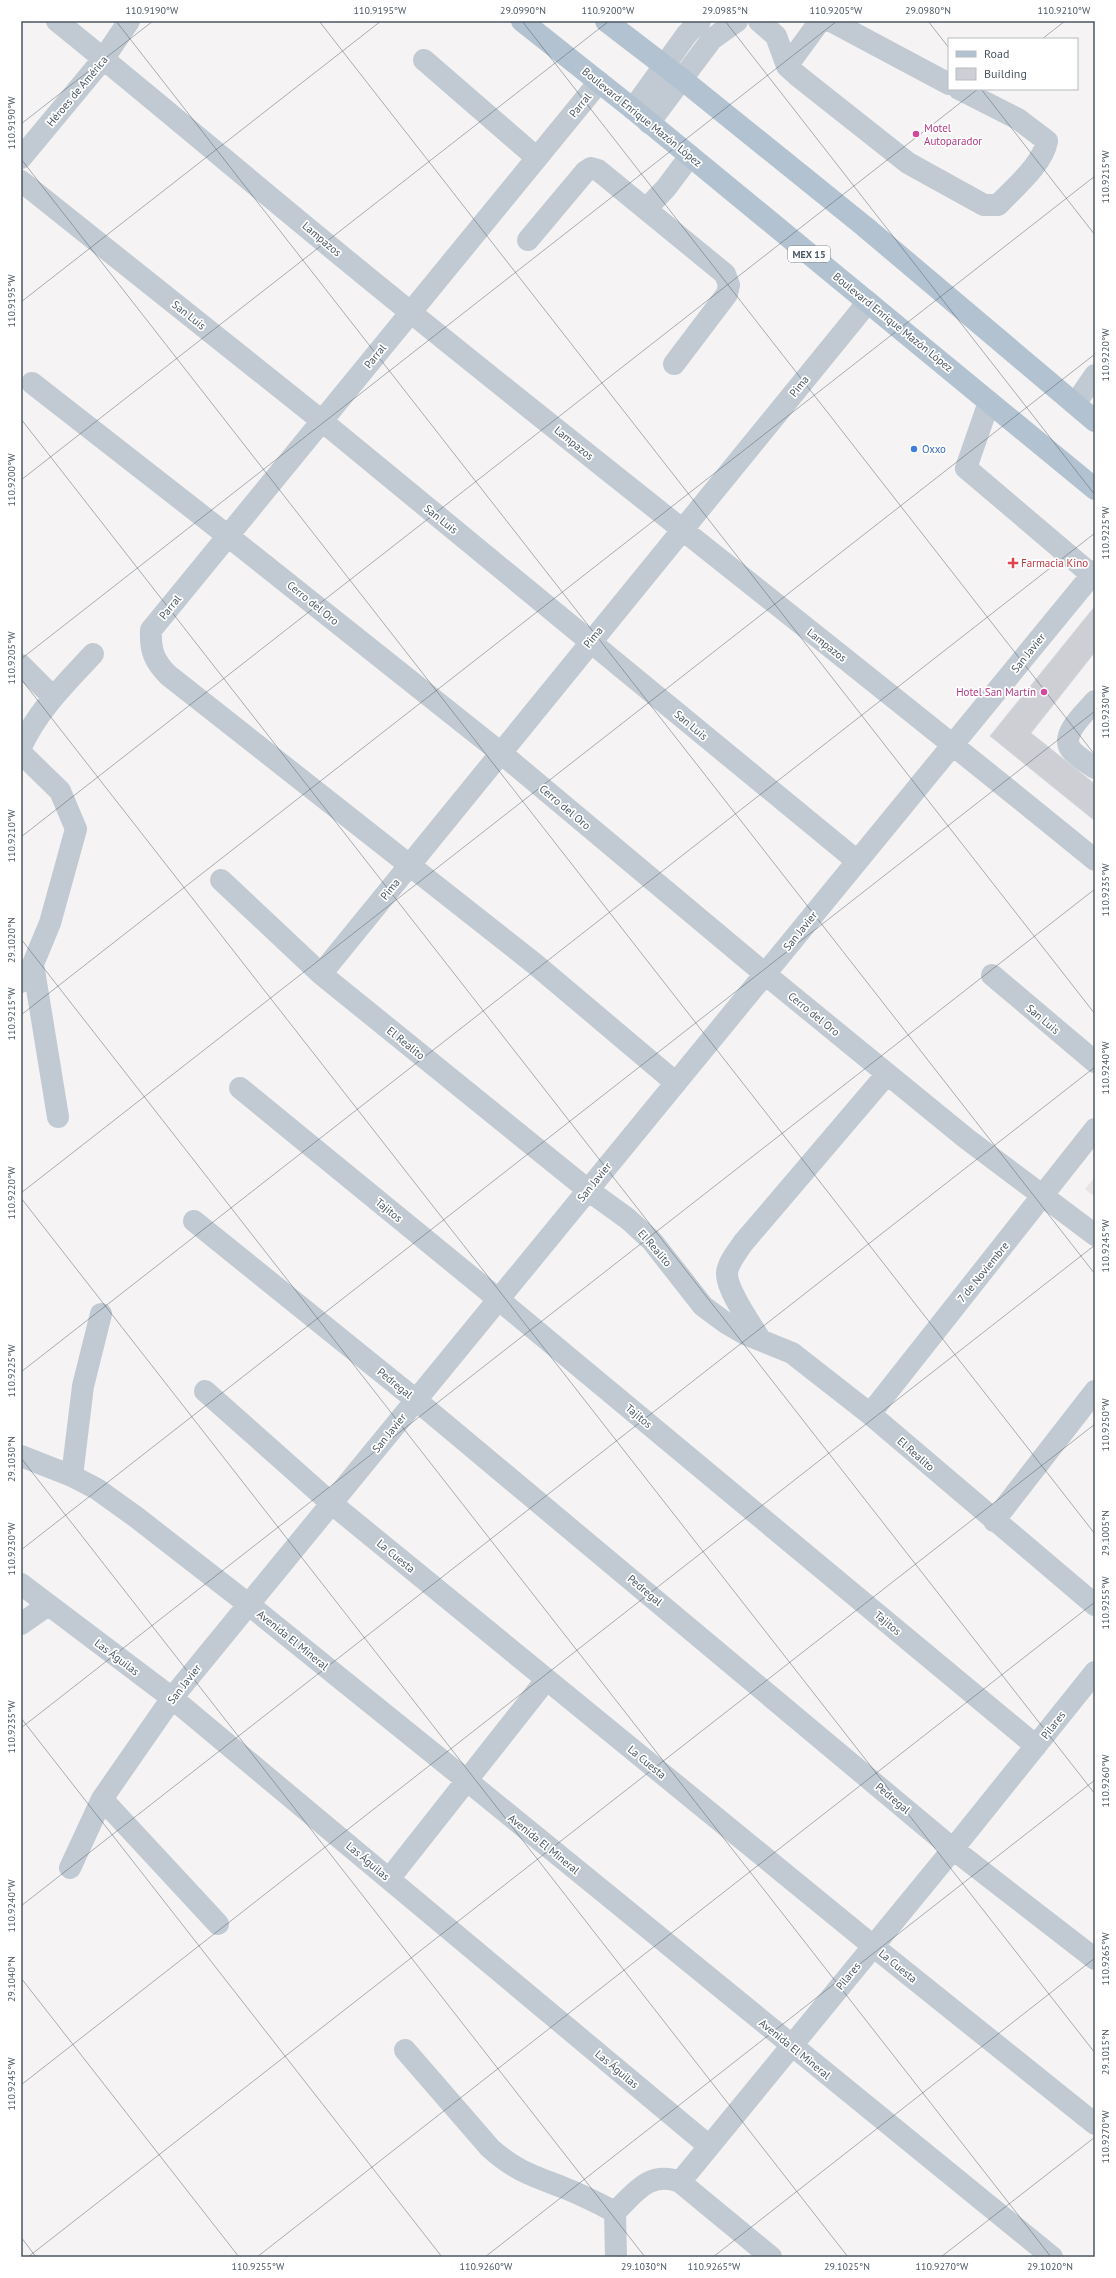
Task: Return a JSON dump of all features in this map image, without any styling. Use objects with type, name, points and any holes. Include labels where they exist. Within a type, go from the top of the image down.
[{"type":"main road","name":"Boulevard Enrique Mazón López","points":[[522,21],[690,156],[1095,489]]},
{"type":"main road","points":[[606,21],[665,68],[683,80],[870,231],[1095,421]]},
{"type":"street","name":"Lampazos","points":[[57,21],[104,58],[410,312],[682,530],[953,744],[1095,860]]},
{"type":"street","name":"Héroes de América","points":[[21,158],[104,58],[128,21]]},
{"type":"street","points":[[641,116],[665,68],[687,34],[700,21]]},
{"type":"street","points":[[641,116],[683,80],[712,39],[737,21]]},
{"type":"street","points":[[759,21],[776,36],[787,66],[908,163],[984,205],[998,205],[1029,173],[1046,149],[1047,141],[1018,119],[962,90]]},
{"type":"street","points":[[787,66],[820,21]]},
{"type":"street","points":[[831,21],[888,49],[948,83]]},
{"type":"street","points":[[424,60],[537,158]]},
{"type":"street","name":"Parral","points":[[409,865],[168,675],[156,664],[150,647],[151,630],[599,82]]},
{"type":"street","points":[[647,208],[666,188],[690,156]]},
{"type":"street","points":[[528,240],[585,172],[591,168],[598,170],[647,208],[726,274],[729,285],[727,294],[674,364]]},
{"type":"street","name":"San Luis","points":[[21,181],[322,421],[856,862]]},
{"type":"street","name":"Pima","points":[[321,974],[868,302]]},
{"type":"street","points":[[1075,404],[1095,375]]},
{"type":"street","name":"Cerro del Oro","points":[[32,382],[501,754],[887,1074],[1043,1197],[1095,1235]]},
{"type":"street","points":[[989,402],[966,468],[1093,573]]},
{"type":"street","name":"San Javier","points":[[70,1868],[102,1799],[172,1698],[1093,573]]},
{"type":"street","points":[[21,747],[30,727],[53,697],[93,654]]},
{"type":"street","points":[[21,665],[53,697]]},
{"type":"street","points":[[1095,701],[1069,733],[1067,740],[1070,749],[1095,768]]},
{"type":"street","points":[[21,752],[60,791],[76,829],[50,923],[33,964],[21,982]]},
{"type":"street","points":[[409,865],[535,964],[676,1083]]},
{"type":"street","name":"El Realito","points":[[221,880],[321,974],[588,1190],[628,1219],[652,1241],[703,1306],[726,1323],[792,1354],[870,1414],[994,1521],[1095,1605]]},
{"type":"street","points":[[33,964],[58,1117]]},
{"type":"street","name":"San Luis","points":[[992,975],[1095,1062]]},
{"type":"street","points":[[760,1339],[731,1287],[727,1274],[731,1262],[743,1244],[887,1074]]},
{"type":"street","name":"Tajitos","points":[[240,1088],[498,1299],[1036,1746]]},
{"type":"street","name":"7 de Noviembre","points":[[870,1414],[1043,1197],[1095,1129]]},
{"type":"street","name":"Pedregal","points":[[194,1221],[416,1400],[953,1849],[1095,1959]]},
{"type":"street","points":[[72,1476],[83,1386],[101,1314]]},
{"type":"street","name":"La Cuesta","points":[[205,1390],[331,1503],[873,1946],[1095,2124]]},
{"type":"street","points":[[994,1521],[1095,1391]]},
{"type":"street","name":"Avenida El Mineral","points":[[21,1458],[72,1476],[98,1489],[136,1517],[248,1604],[1052,2257]]},
{"type":"street","name":"Las Águilas","points":[[21,1584],[172,1698],[709,2146]]},
{"type":"street","points":[[21,1624],[48,1605]]},
{"type":"street","name":"Pilares","points":[[680,2182],[792,2047],[1095,1672]]},
{"type":"street","points":[[389,1879],[465,1780],[546,1680]]},
{"type":"street","points":[[102,1799],[218,1924]]},
{"type":"street","points":[[405,2050],[490,2148],[505,2162],[520,2171],[568,2190],[615,2212]]},
{"type":"street","points":[[615,2212],[653,2179],[663,2177],[680,2182],[770,2257]]},
{"type":"street","points":[[615,2212],[616,2257]]},
{"type":"shaded area","points":[[1095,1177],[1095,1197],[1085,1189]]},
{"type":"building","name":"Hotel San Martín","points":[[1095,606],[1095,652],[1031,733],[1095,784],[1095,821],[990,736]]},
{"type":"place","name":"Motel Autoparador","points":[[916,134]]},
{"type":"place","name":"Oxxo","points":[[914,449]]},
{"type":"place","name":"Farmacia Kino","points":[[1013,563]]},
{"type":"place","name":"Hotel San Martín","points":[[1044,692]]}]
